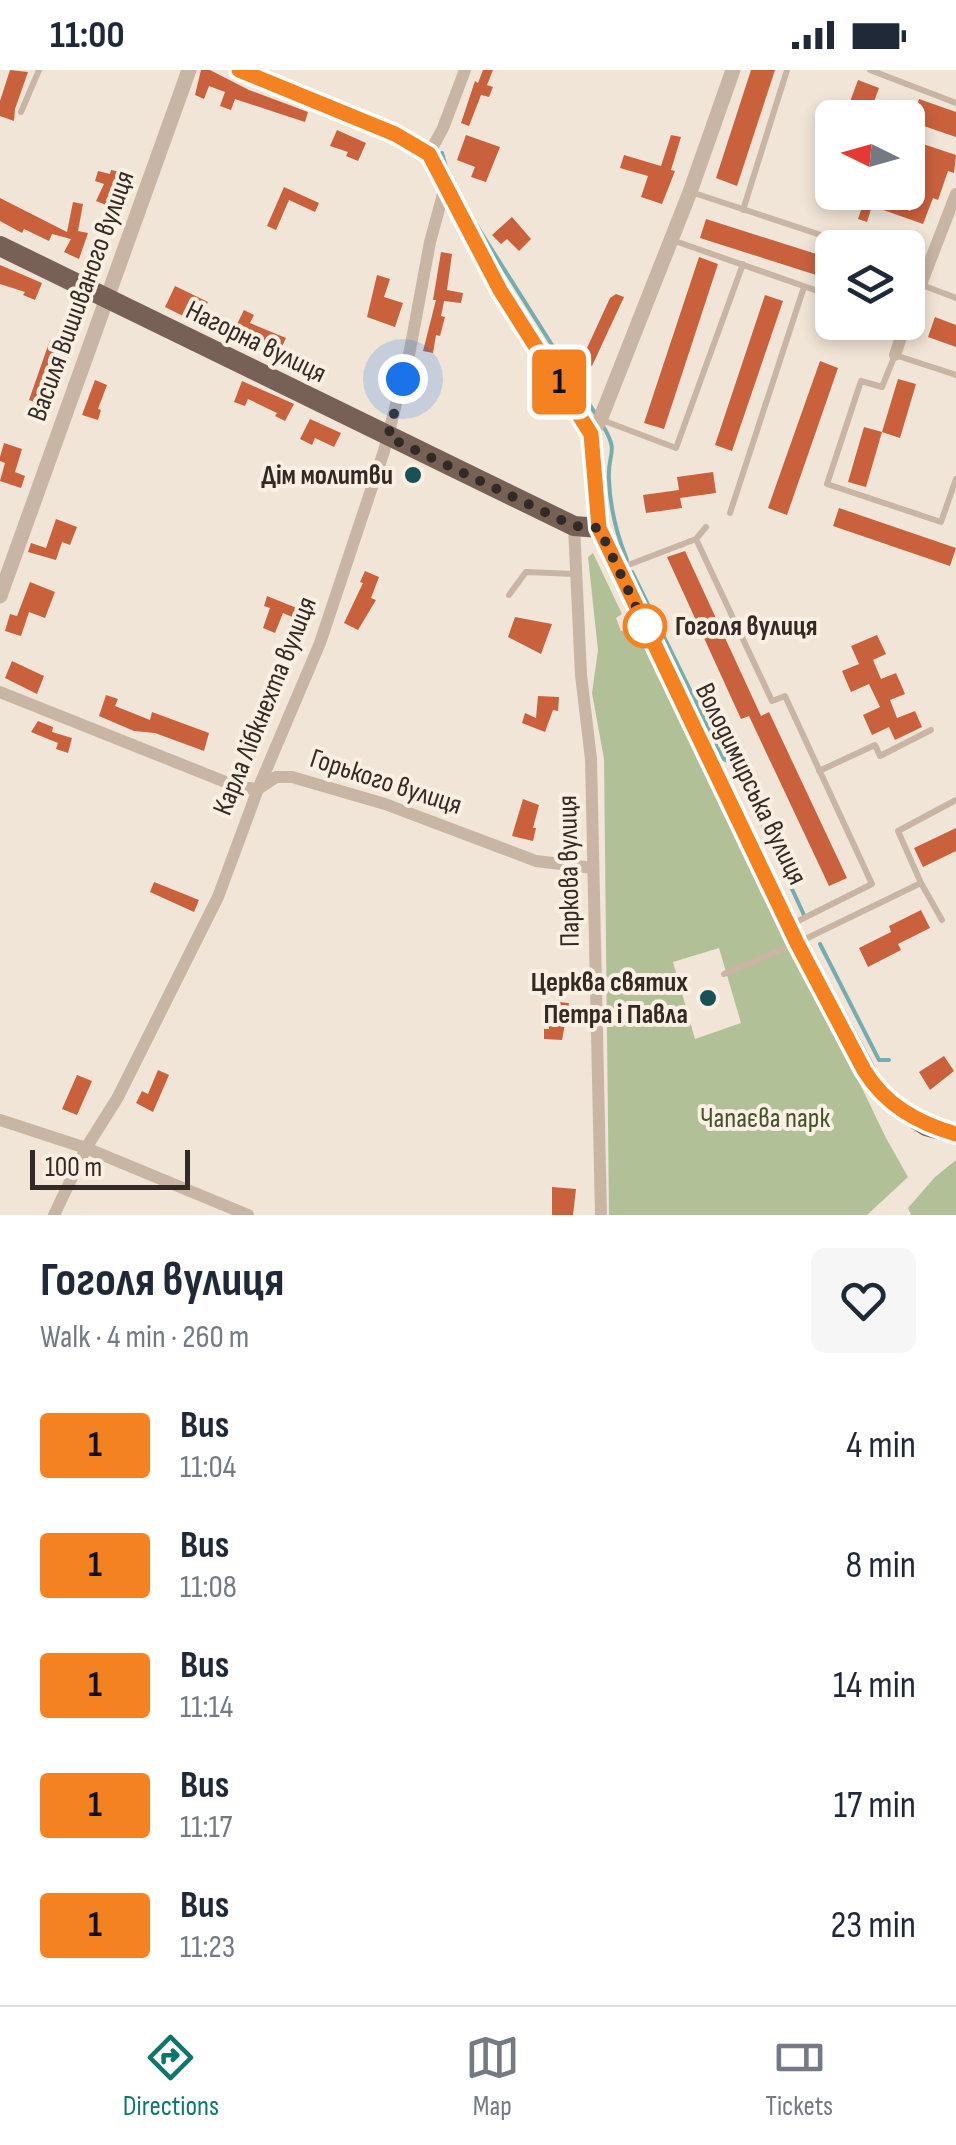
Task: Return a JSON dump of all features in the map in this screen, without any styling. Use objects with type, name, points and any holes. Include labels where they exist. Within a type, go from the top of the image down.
[{"type":"main road","points":[[239,70],[395,134],[429,154],[500,290],[596,427]]},
{"type":"main road","name":"Нагорна вулиця","points":[[0,246],[574,526],[599,528]]},
{"type":"main road","name":"Володимирська вулиця","points":[[596,427],[599,528],[793,934],[873,1084],[897,1107],[926,1126],[956,1134]]},
{"type":"street","name":"Василя Вишиваного вулиця","points":[[0,596],[190,70]]},
{"type":"street","points":[[429,154],[448,129],[466,70]]},
{"type":"street","name":"Володимирська вулиця","points":[[596,427],[690,192],[733,70]]},
{"type":"street","name":"Карла Лібкнехта вулиця","points":[[54,1215],[218,897],[258,789],[320,643],[388,437],[445,187]]},
{"type":"street","points":[[925,272],[956,194]]},
{"type":"street","points":[[895,354],[900,340]]},
{"type":"street","name":"Паркова вулиця","points":[[574,526],[581,675],[592,758],[601,1215]]},
{"type":"street","name":"Горького вулиця","points":[[0,692],[238,786],[258,789],[276,777],[292,777],[384,804],[536,861],[593,868]]},
{"type":"street","points":[[0,1120],[86,1148],[216,1208],[248,1215]]},
{"type":"lane","points":[[22,112],[40,70]]},
{"type":"lane","points":[[743,210],[787,70]]},
{"type":"lane","points":[[870,70],[956,103]]},
{"type":"lane","points":[[690,192],[815,233]]},
{"type":"lane","points":[[671,240],[815,291]]},
{"type":"lane","points":[[596,427],[676,448],[744,264]]},
{"type":"lane","points":[[925,286],[956,298]]},
{"type":"lane","points":[[730,513],[804,288]]},
{"type":"lane","points":[[956,375],[895,354],[882,388],[861,381],[827,484],[941,522],[956,479]]},
{"type":"lane","points":[[618,569],[649,560],[696,538],[706,527]]},
{"type":"lane","points":[[696,538],[772,701],[784,696],[872,884],[724,974]]},
{"type":"lane","points":[[509,595],[526,572],[576,574]]},
{"type":"lane","points":[[819,771],[875,744],[880,756],[931,730]]},
{"type":"lane","points":[[942,920],[898,830],[956,800]]},
{"type":"lane","points":[[793,934],[921,883]]},
{"type":"green space","name":"Чапаєва парк","points":[[593,553],[622,614],[616,618],[621,631],[628,629],[631,636],[642,631],[908,1177],[867,1215],[609,1215],[604,759],[592,693],[598,650],[588,557]],"holes":[[[719,948],[741,1023],[695,1039],[673,962]]]},
{"type":"green space","points":[[956,1160],[956,1215],[911,1215],[908,1208]]},
{"type":"building","points":[[10,70],[28,72],[14,121],[0,116],[0,101]]},
{"type":"building","points":[[201,70],[210,70],[249,90],[308,112],[305,122],[235,99],[231,110],[220,106],[225,92],[209,86],[204,99],[195,95]]},
{"type":"building","points":[[483,70],[493,70],[487,85],[493,87],[489,97],[481,95],[469,126],[461,123],[475,81],[478,83]]},
{"type":"building","points":[[751,70],[775,70],[737,186],[716,178]]},
{"type":"building","points":[[858,80],[879,88],[875,100],[851,100]]},
{"type":"building","points":[[925,101],[956,112],[956,137],[925,126]]},
{"type":"building","points":[[337,130],[366,143],[358,161],[346,156],[348,152],[330,146]]},
{"type":"building","points":[[466,135],[500,147],[486,182],[471,177],[475,167],[457,160]]},
{"type":"building","points":[[671,135],[681,137],[671,170],[675,171],[662,204],[641,197],[648,176],[620,168],[624,155],[661,166]]},
{"type":"building","points":[[925,145],[956,155],[954,173],[948,171],[938,200],[933,198],[923,224],[883,210],[925,210]]},
{"type":"building","points":[[111,170],[126,173],[122,190],[119,189],[111,207],[96,201],[104,184],[95,181],[98,171],[110,174]]},
{"type":"building","points":[[284,187],[319,203],[315,212],[289,200],[276,230],[267,226]]},
{"type":"building","points":[[0,198],[67,232],[73,202],[83,204],[78,231],[88,233],[79,259],[64,252],[71,239],[52,234],[49,241],[0,221]]},
{"type":"building","points":[[861,210],[871,210],[867,222],[858,219]]},
{"type":"building","points":[[512,217],[531,239],[519,251],[507,239],[501,244],[492,235]]},
{"type":"building","points":[[706,219],[815,254],[815,275],[700,238]]},
{"type":"building","points":[[441,252],[452,254],[447,290],[463,293],[461,303],[444,301],[441,316],[445,317],[433,353],[423,351],[436,300]]},
{"type":"building","points":[[699,257],[718,264],[664,429],[644,423]]},
{"type":"building","points":[[0,265],[42,283],[35,300],[23,295],[25,292],[0,284]]},
{"type":"building","points":[[377,275],[390,279],[384,297],[403,303],[395,327],[367,317]]},
{"type":"building","points":[[175,286],[208,302],[197,323],[165,307]]},
{"type":"building","points":[[616,294],[624,297],[592,366],[581,361],[610,298]]},
{"type":"building","points":[[765,295],[783,301],[732,451],[715,445]]},
{"type":"building","points":[[244,310],[254,315],[250,323],[286,338],[277,357],[249,347],[252,341],[233,332]]},
{"type":"building","points":[[935,317],[956,325],[956,347],[928,337]]},
{"type":"building","points":[[50,340],[72,347],[47,407],[29,400]]},
{"type":"building","points":[[820,361],[838,368],[787,515],[768,508]]},
{"type":"building","points":[[898,379],[916,384],[900,438],[882,432]]},
{"type":"building","points":[[95,380],[107,385],[98,420],[82,415]]},
{"type":"building","points":[[242,381],[294,404],[285,421],[248,399],[245,406],[234,402]]},
{"type":"building","points":[[310,419],[341,433],[334,447],[315,438],[312,445],[300,439]]},
{"type":"building","points":[[864,427],[882,432],[866,487],[848,482]]},
{"type":"building","points":[[4,443],[22,449],[15,472],[25,476],[21,488],[0,481],[5,463],[0,461]]},
{"type":"building","points":[[713,472],[716,493],[680,498],[682,508],[646,513],[643,495],[679,490],[677,477]]},
{"type":"building","points":[[839,508],[956,548],[950,566],[833,526]]},
{"type":"building","points":[[56,519],[77,527],[70,545],[62,542],[56,560],[28,552],[31,543],[46,548]]},
{"type":"building","points":[[685,551],[761,716],[769,712],[847,878],[829,886],[749,716],[741,719],[667,557]]},
{"type":"building","points":[[365,571],[379,577],[371,598],[376,600],[358,630],[344,623]]},
{"type":"building","points":[[30,582],[55,592],[45,618],[29,612],[21,636],[5,631],[10,614],[17,616]]},
{"type":"building","points":[[267,596],[309,613],[304,622],[283,613],[275,633],[263,628],[270,608],[264,606]]},
{"type":"building","points":[[515,617],[552,624],[541,654],[508,637]]},
{"type":"building","points":[[877,635],[886,654],[873,660],[881,679],[896,673],[905,694],[890,700],[897,718],[915,711],[922,727],[895,740],[889,727],[872,735],[863,715],[880,707],[869,684],[851,692],[842,671],[859,664],[851,646]]},
{"type":"building","points":[[12,661],[44,676],[37,694],[5,678]]},
{"type":"building","points":[[106,695],[118,699],[115,706],[150,720],[152,712],[209,733],[204,751],[155,733],[134,731],[99,716]]},
{"type":"building","points":[[538,696],[559,697],[558,711],[553,710],[545,732],[522,723],[525,713],[536,718]]},
{"type":"building","points":[[38,721],[53,727],[52,732],[72,738],[68,753],[56,749],[58,743],[31,732]]},
{"type":"building","points":[[523,799],[539,805],[533,841],[512,836]]},
{"type":"building","points":[[956,828],[956,851],[923,867],[914,848]]},
{"type":"building","points":[[154,882],[199,900],[194,912],[150,892]]},
{"type":"building","points":[[921,910],[930,928],[898,944],[901,950],[868,967],[859,948],[891,932],[889,926]]},
{"type":"building","points":[[547,1001],[569,1003],[562,1040],[544,1039],[544,1029],[549,1029]]},
{"type":"building","points":[[944,1056],[954,1071],[930,1090],[919,1072]]},
{"type":"building","points":[[158,1070],[169,1075],[153,1112],[136,1103],[142,1091],[148,1094]]},
{"type":"building","points":[[77,1075],[92,1081],[77,1115],[62,1109]]},
{"type":"building","points":[[552,1187],[576,1189],[573,1215],[552,1215]]},
{"type":"waterway","points":[[442,153],[447,171]]},
{"type":"waterway","points":[[475,223],[595,413]]},
{"type":"waterway","points":[[603,426],[612,448],[612,511],[627,560]]},
{"type":"waterway","points":[[632,572],[724,759],[735,765],[804,915]]},
{"type":"waterway","points":[[820,944],[879,1060],[889,1060]]},
{"type":"bus line","name":"1","points":[[239,70],[395,134],[429,154],[500,290],[591,434],[599,528],[797,943],[864,1070],[897,1107],[926,1126],[956,1134]]},
{"type":"place","name":"Дім молитви","points":[[413,475]]},
{"type":"place","name":"Гоголя вулиця","points":[[645,626]]},
{"type":"place","name":"Церква святих Петра і Павла","points":[[708,998]]},
{"type":"route","points":[[403,379],[388,437],[574,526],[599,528],[650,637],[645,626]]}]
